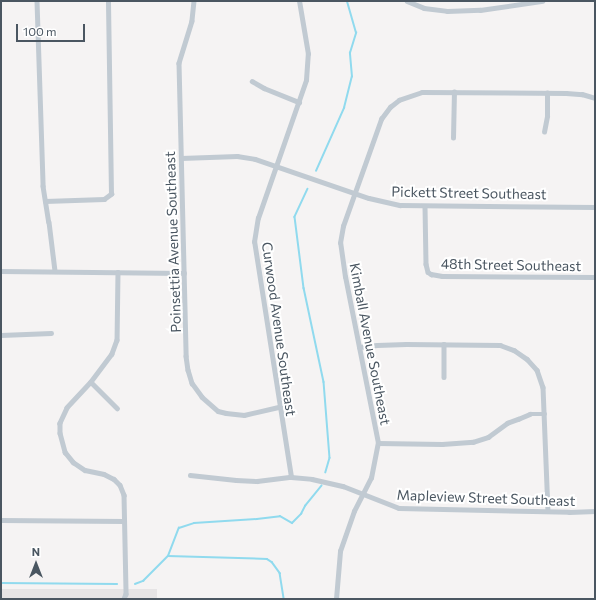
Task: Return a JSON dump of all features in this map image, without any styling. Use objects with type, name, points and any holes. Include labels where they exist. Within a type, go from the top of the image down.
[{"type":"street","points":[[37,1],[42,186],[55,271]]},
{"type":"street","points":[[45,201],[104,199],[111,194],[108,1]]},
{"type":"street","name":"Poinsettia Avenue Southeast","points":[[194,1],[192,21],[179,63],[186,356],[192,383],[202,397],[218,411],[235,415],[279,407]]},
{"type":"street","name":"Curwood Avenue Southeast","points":[[291,477],[254,242],[258,218],[306,80],[308,54],[299,1]]},
{"type":"street","points":[[407,1],[424,8],[447,11],[480,10],[542,1]]},
{"type":"street","points":[[252,81],[264,88],[299,102]]},
{"type":"street","name":"Kimball Avenue Southeast","points":[[336,599],[340,551],[346,531],[370,478],[378,442],[345,277],[340,243],[343,226],[381,119],[388,109],[400,100],[422,92],[454,92]]},
{"type":"street","points":[[453,138],[454,92],[582,94],[595,98]]},
{"type":"street","points":[[544,132],[547,116],[547,93]]},
{"type":"street","name":"Pickett Street Southeast","points":[[181,158],[237,156],[255,159],[390,204],[425,206],[595,207]]},
{"type":"street","name":"48th Street Southeast","points":[[425,206],[426,264],[428,272],[442,276],[595,277]]},
{"type":"street","points":[[1,271],[184,273]]},
{"type":"street","points":[[118,272],[117,340],[112,354],[91,382],[67,408],[60,423],[62,443],[73,462],[85,470],[104,474],[114,479],[120,485],[124,495],[126,594],[124,599]]},
{"type":"street","points":[[1,335],[51,333]]},
{"type":"street","points":[[359,347],[377,344],[500,345],[520,354],[537,370],[543,387],[548,511]]},
{"type":"street","points":[[444,344],[444,377]]},
{"type":"street","points":[[91,382],[117,408]]},
{"type":"street","points":[[378,442],[442,444],[473,442],[488,437],[507,423],[530,414],[545,414]]},
{"type":"street","name":"Mapleview Street Southeast","points":[[190,475],[257,481],[291,477],[328,482],[399,508],[595,511]]},
{"type":"street","points":[[1,520],[124,521]]},
{"type":"shaded area","points":[[1,589],[157,589],[157,599],[1,599]]},
{"type":"waterway","points":[[316,171],[344,108],[352,77],[350,53],[356,33],[347,1]]},
{"type":"waterway","points":[[308,189],[295,217],[304,288],[324,382],[330,458],[326,472]]},
{"type":"waterway","points":[[135,584],[143,581],[168,556],[179,528],[194,523],[280,516],[292,523],[301,514],[305,506],[321,486]]},
{"type":"waterway","points":[[168,556],[267,559],[272,562],[280,573],[284,599]]},
{"type":"waterway","points":[[1,583],[117,584]]}]
